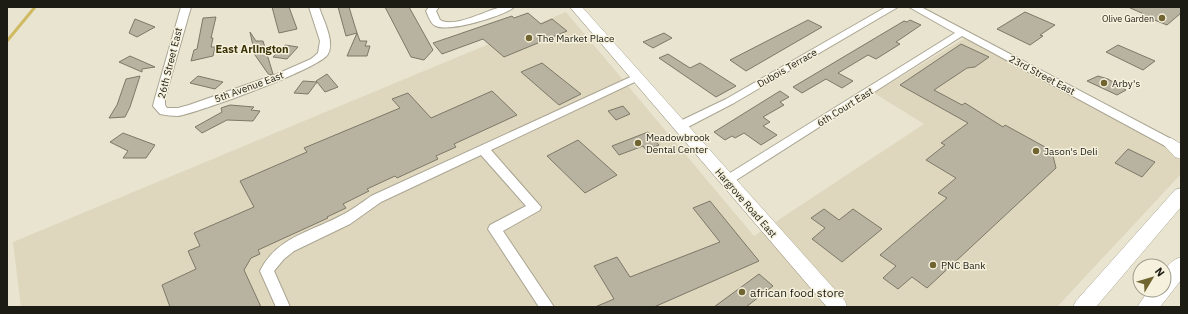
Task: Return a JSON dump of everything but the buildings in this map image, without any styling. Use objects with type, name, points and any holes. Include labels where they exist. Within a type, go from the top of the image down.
[{"type":"highway","points":[[1083,307],[1181,195]]},
{"type":"highway","points":[[1172,276],[1181,264]]},
{"type":"highway","points":[[1148,307],[1155,298]]},
{"type":"main road","name":"Hargrove Road East","points":[[576,7],[726,181],[838,307]]},
{"type":"street","name":"26th Street East","points":[[171,112],[164,111],[159,106],[160,98],[186,7]]},
{"type":"street","name":"5th Avenue East","points":[[171,112],[178,112],[193,108],[281,76],[305,66],[322,54],[325,47],[325,41],[314,7]]},
{"type":"street","points":[[434,7],[431,11],[433,17],[436,22],[443,26],[454,25],[509,7]]},
{"type":"street","name":"Dubois Terrace","points":[[680,126],[730,100],[893,7]]},
{"type":"street","name":"23rd Street East","points":[[914,7],[1178,148]]},
{"type":"street","name":"6th Court East","points":[[726,181],[962,32]]},
{"type":"street","points":[[283,307],[266,271],[270,263],[280,253],[345,220],[378,198],[637,77]]},
{"type":"street","points":[[482,149],[535,207],[495,228],[546,307]]},
{"type":"shaded area","points":[[566,12],[754,236],[924,124],[874,93],[965,38],[1181,155],[1181,174],[1057,307],[21,307],[13,242]]},
{"type":"waterway","points":[[7,41],[35,7]]},
{"type":"place","name":"Olive Garden","points":[[1162,18]]},
{"type":"place","name":"The Market Place","points":[[529,38]]},
{"type":"place","name":"Arby's","points":[[1104,83]]},
{"type":"place","name":"Meadowbrook Dental Center","points":[[638,143]]},
{"type":"place","name":"Jason's Deli","points":[[1036,151]]},
{"type":"place","name":"PNC Bank","points":[[933,265]]},
{"type":"place","name":"african food store","points":[[742,292]]},
{"type":"district","name":"East Arlington","points":[[252,49]]}]
